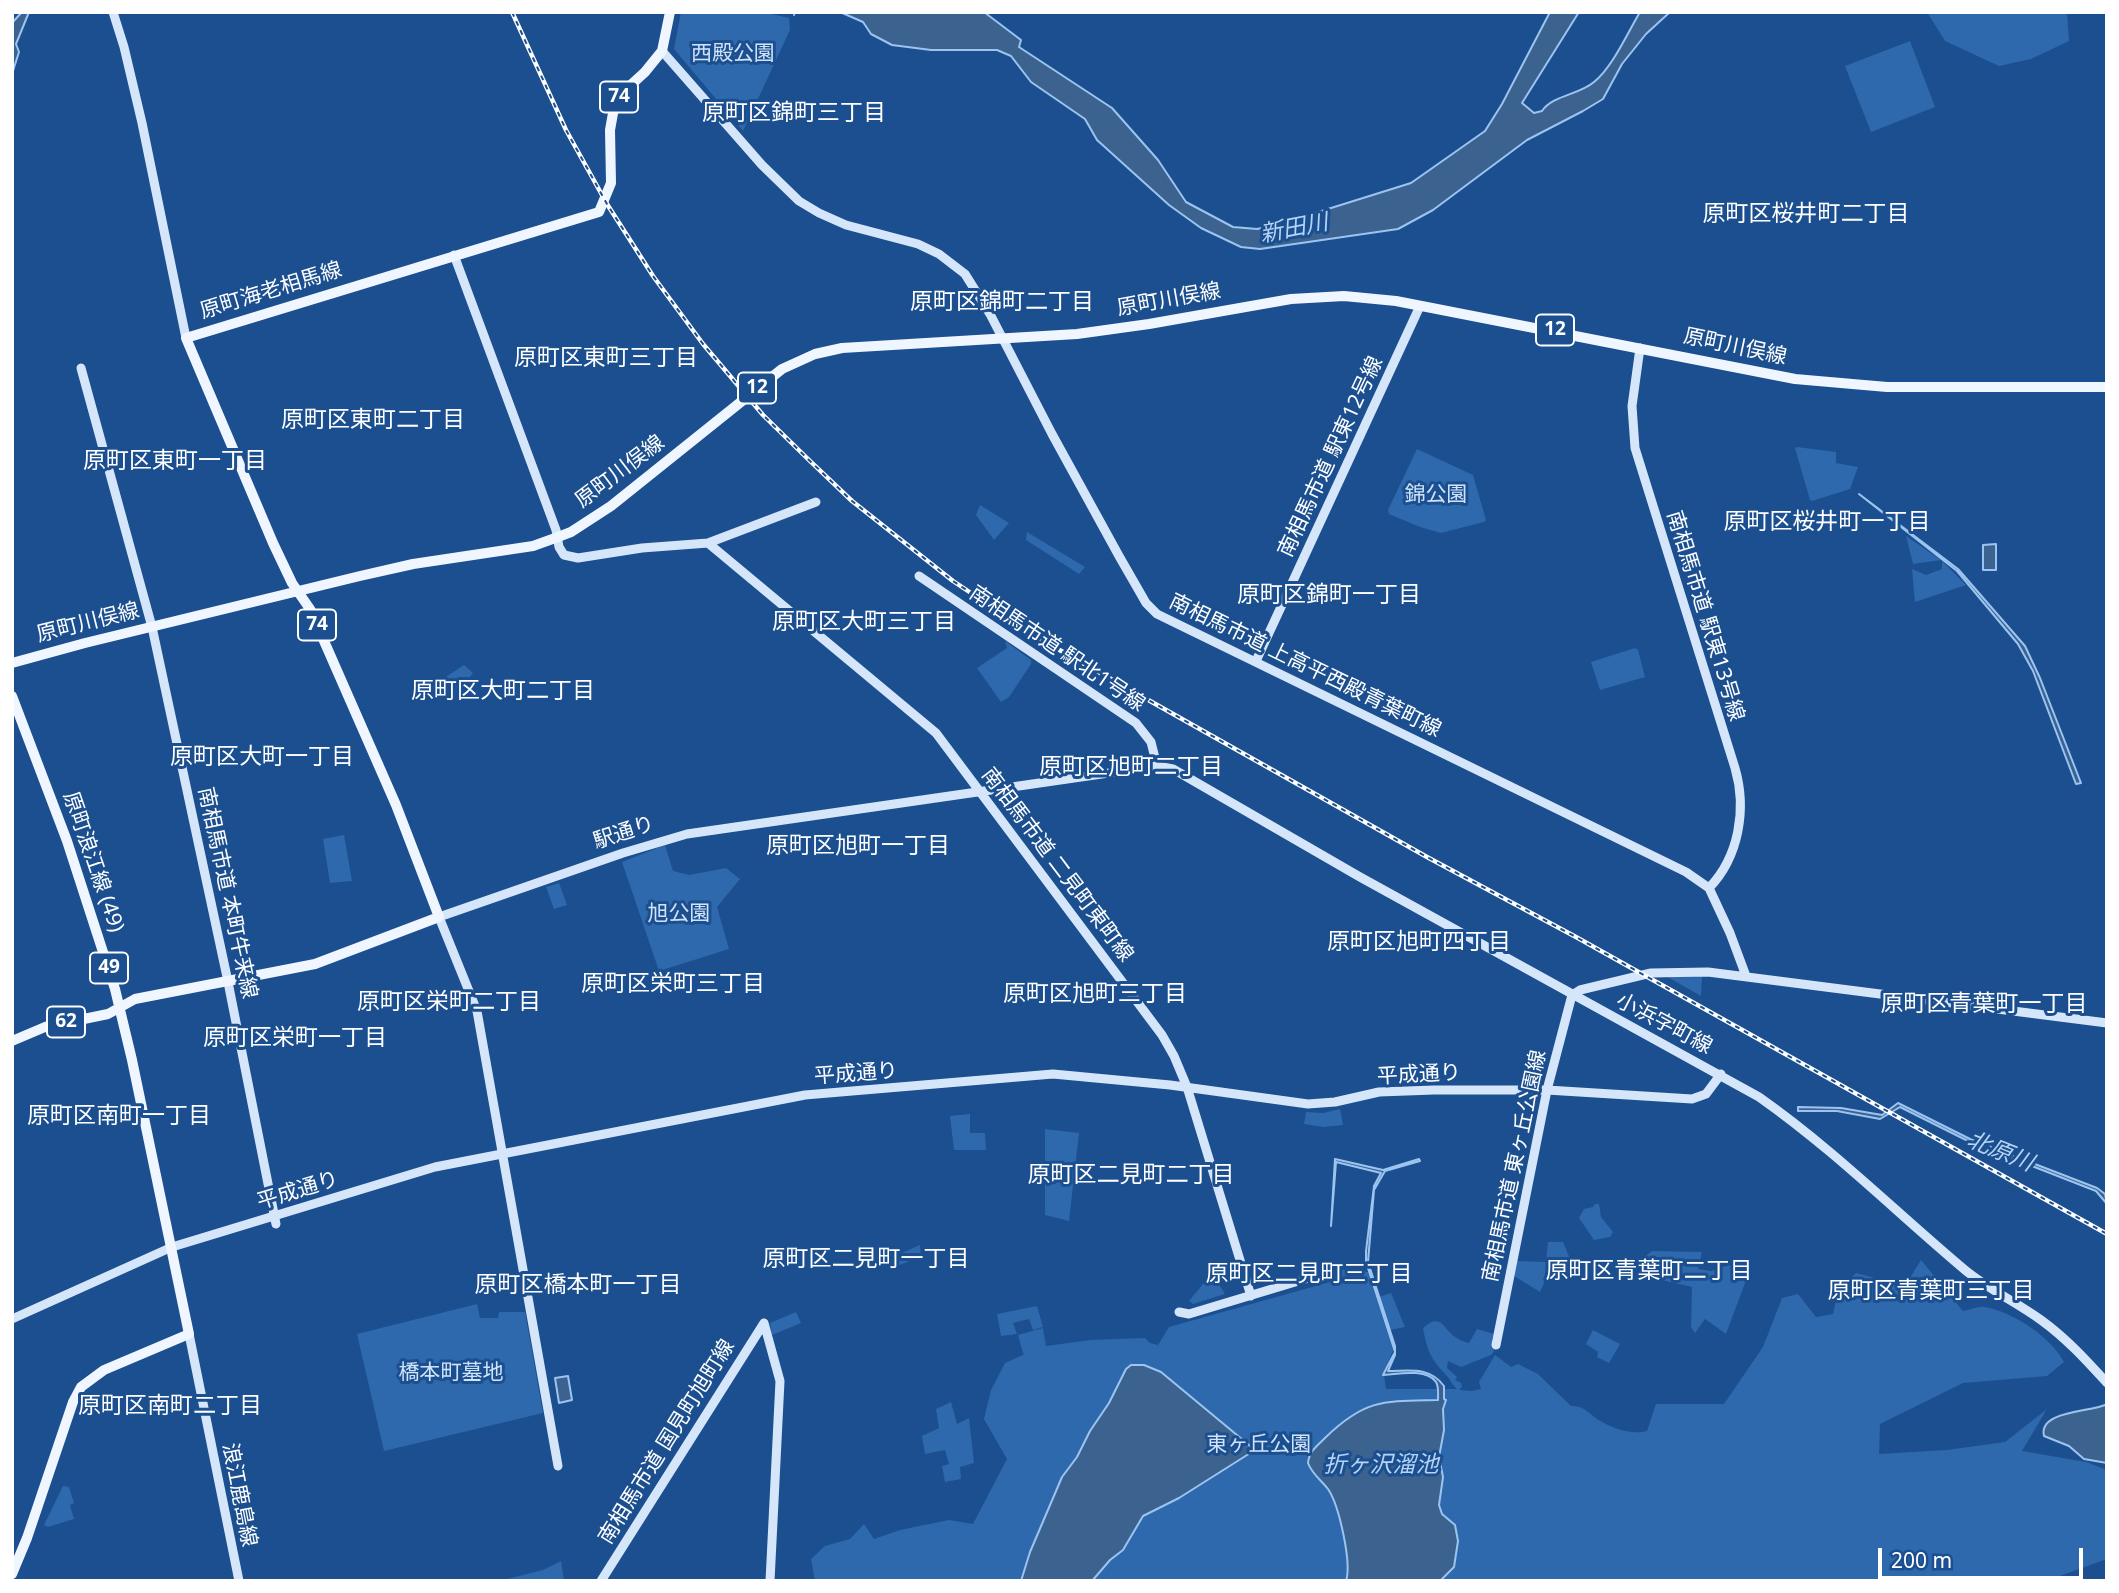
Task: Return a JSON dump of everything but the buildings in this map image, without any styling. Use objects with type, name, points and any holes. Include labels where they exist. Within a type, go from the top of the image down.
[{"type":"main road","name":"原町海老相馬線","points":[[439,917],[396,805],[310,609],[298,592],[273,542],[186,338],[599,212],[611,183],[610,130],[615,102],[662,51],[670,12]]},
{"type":"main road","name":"原町川俣線","points":[[12,663],[413,564],[533,546],[569,533],[611,506],[769,378],[793,363],[815,354],[842,348],[1004,340],[1122,328],[1291,299],[1344,296],[1396,301],[1795,379],[1887,387],[2107,387]]},
{"type":"main road","name":"原町浪江線 (49)","points":[[12,696],[83,889],[120,1007],[172,1248]]},
{"type":"main road","name":"駅通り","points":[[120,1007],[135,999],[315,964],[439,917]]},
{"type":"main road","name":"62","points":[[12,1041],[45,1027],[108,1014],[120,1007]]},
{"type":"main road","name":"49","points":[[172,1248],[189,1334]]},
{"type":"main road","points":[[12,1574],[27,1538],[73,1402],[81,1387],[111,1366],[189,1334]]},
{"type":"street","points":[[113,12],[142,123],[186,338]]},
{"type":"street","name":"南相馬市道 上高平西殿青葉町線","points":[[662,51],[762,165],[799,201],[846,225],[908,240],[939,254],[955,265],[972,284],[1146,603],[1157,614],[1674,866],[1709,888]]},
{"type":"street","points":[[454,255],[564,555],[578,558],[642,548],[708,543],[816,502]]},
{"type":"street","name":"南相馬市道 駅東12号線","points":[[1256,661],[1420,306]]},
{"type":"street","name":"南相馬市道 駅東13号線","points":[[1640,348],[1632,406],[1635,448],[1735,768],[1741,799],[1740,822],[1734,846],[1709,888]]},
{"type":"street","name":"南相馬市道 本町牛来線","points":[[81,368],[152,627],[228,982],[275,1220]]},
{"type":"street","name":"南相馬市道 二見町東町線","points":[[708,543],[929,727],[1165,1041],[1187,1087],[1251,1296]]},
{"type":"street","name":"南相馬市道 駅北1号線","points":[[919,576],[1136,723],[1152,742],[1157,766]]},
{"type":"street","name":"駅通り","points":[[439,917],[623,853],[687,834],[1157,766]]},
{"type":"street","name":"小浜字町線","points":[[1157,766],[1173,769],[1572,995],[1721,1074],[1793,1121],[1965,1270],[2040,1320],[2071,1345],[2107,1383]]},
{"type":"street","points":[[1709,888],[1746,976]]},
{"type":"street","points":[[439,917],[477,1008],[558,1466]]},
{"type":"street","points":[[1572,995],[1590,987],[1651,973],[1691,972],[1746,976],[2107,1023]]},
{"type":"street","name":"南相馬市道 東ヶ丘公園線","points":[[1496,1345],[1547,1090],[1572,995]]},
{"type":"street","name":"平成通り","points":[[12,1319],[172,1248],[275,1220],[435,1167],[819,1093],[1053,1074],[1187,1087],[1308,1104],[1401,1090],[1547,1090],[1692,1099],[1706,1094],[1721,1074]]},
{"type":"street","points":[[1179,1312],[1189,1314],[1325,1273]]},
{"type":"street","name":"南相馬市道 国見町旭町線","points":[[601,1581],[764,1323],[780,1381],[769,1581]]},
{"type":"street","name":"浪江鹿島線","points":[[189,1334],[239,1581]]},
{"type":"green space","name":"西殿公園","points":[[681,12],[762,12],[789,18],[790,30],[743,131],[674,49]]},
{"type":"green space","points":[[1927,12],[2067,12],[2069,41],[2031,59],[1999,66],[1945,41]]},
{"type":"green space","points":[[1910,41],[1935,107],[1871,132],[1845,66]]},
{"type":"green space","points":[[1795,448],[1836,452],[1836,463],[1858,467],[1850,489],[1810,500]]},
{"type":"green space","name":"錦公園","points":[[1417,449],[1473,475],[1486,520],[1484,522],[1441,533],[1389,514],[1388,510]]},
{"type":"green space","points":[[980,505],[1009,523],[994,540],[976,515]]},
{"type":"green space","points":[[1027,532],[1085,567],[1079,574],[1026,540]]},
{"type":"green space","points":[[1906,536],[1941,560],[1913,564]]},
{"type":"green space","points":[[1942,561],[1966,585],[1915,602],[1912,569],[1926,575],[1942,569]]},
{"type":"green space","points":[[1005,641],[1031,660],[1031,664],[1009,697],[1001,702],[977,668],[1007,648]]},
{"type":"green space","points":[[1635,648],[1638,650],[1645,677],[1600,690],[1591,662]]},
{"type":"green space","points":[[464,665],[473,673],[454,695],[438,682]]},
{"type":"green space","points":[[344,835],[352,881],[330,883],[323,839]]},
{"type":"green space","name":"旭公園","points":[[665,845],[673,871],[689,875],[726,868],[740,879],[717,907],[729,949],[659,971],[622,862]]},
{"type":"green space","points":[[559,883],[567,905],[554,909],[546,887]]},
{"type":"green space","points":[[1666,976],[1702,976],[1701,996]]},
{"type":"green space","points":[[1340,1109],[1343,1125],[1323,1127],[1304,1124],[1306,1112],[1323,1113]]},
{"type":"green space","points":[[970,1114],[970,1133],[985,1133],[986,1150],[954,1150],[950,1116]]},
{"type":"green space","points":[[1045,1129],[1079,1133],[1069,1221],[1045,1215]]},
{"type":"green space","points":[[1599,1204],[1601,1217],[1613,1232],[1610,1237],[1594,1240],[1579,1218],[1584,1209]]},
{"type":"green space","points":[[1548,1242],[1563,1242],[1573,1266],[1560,1282],[1545,1281],[1540,1292],[1514,1276],[1517,1261],[1546,1262]]},
{"type":"green space","points":[[920,1245],[921,1256],[893,1268],[888,1259]]},
{"type":"green space","points":[[1652,1251],[1702,1252],[1698,1269],[1711,1271],[1729,1265],[1748,1275],[1726,1334],[1705,1319],[1695,1333],[1691,1327],[1692,1287],[1640,1275],[1638,1262]]},
{"type":"green space","name":"東ヶ丘公園","points":[[1921,1260],[1963,1311],[1985,1307],[2019,1320],[2041,1335],[2064,1362],[2047,1376],[1963,1383],[1880,1424],[1879,1454],[1947,1450],[2005,1442],[2047,1409],[2022,1451],[2086,1462],[2107,1470],[2107,1559],[2046,1581],[815,1581],[811,1559],[825,1546],[850,1539],[864,1524],[874,1539],[900,1530],[949,1520],[973,1524],[1007,1459],[984,1419],[991,1390],[1005,1363],[1025,1354],[1018,1335],[1043,1328],[1046,1346],[1090,1340],[1145,1338],[1158,1345],[1169,1327],[1330,1282],[1325,1268],[1368,1272],[1393,1350],[1384,1375],[1386,1389],[1457,1389],[1433,1359],[1426,1343],[1423,1328],[1434,1321],[1442,1324],[1452,1335],[1469,1343],[1477,1329],[1494,1334],[1494,1351],[1491,1355],[1461,1367],[1448,1361],[1447,1368],[1457,1377],[1455,1380],[1461,1383],[1459,1390],[1481,1389],[1479,1382],[1495,1355],[1511,1367],[1518,1364],[1538,1374],[1571,1406],[1584,1409],[1613,1427],[1642,1432],[1647,1431],[1656,1404],[1724,1404],[1763,1347],[1782,1298],[1798,1294],[1816,1317],[1833,1314],[1838,1291],[1856,1273],[1905,1286]]},
{"type":"green space","points":[[1212,1273],[1225,1294],[1193,1304],[1189,1301]]},
{"type":"green space","points":[[1391,1293],[1405,1327],[1390,1330],[1379,1297]]},
{"type":"green space","name":"橋本町墓地","points":[[477,1304],[480,1318],[498,1318],[499,1312],[525,1312],[543,1413],[384,1451],[357,1334]]},
{"type":"green space","points":[[1037,1306],[1043,1327],[1033,1330],[1029,1319],[1013,1323],[1017,1334],[1001,1336],[997,1314]]},
{"type":"green space","points":[[796,1312],[801,1323],[772,1335],[770,1323]]},
{"type":"green space","points":[[1593,1330],[1620,1344],[1609,1363],[1597,1357],[1598,1352],[1586,1344]]},
{"type":"green space","points":[[951,1402],[957,1424],[969,1418],[974,1463],[960,1467],[961,1479],[945,1482],[942,1466],[949,1464],[945,1450],[925,1454],[922,1436],[939,1428],[936,1409]]},
{"type":"green space","points":[[63,1486],[69,1487],[74,1503],[70,1505],[74,1519],[48,1527],[44,1525]]},
{"type":"green space","points":[[561,1561],[564,1581],[499,1581],[543,1570]]},
{"type":"water","points":[[22,12],[29,12],[16,44],[19,52],[12,74],[12,23]]},
{"type":"water","name":"新田川","points":[[840,12],[984,12],[1021,40],[1019,47],[1112,108],[1158,160],[1186,202],[1233,227],[1257,229],[1411,183],[1485,131],[1550,12],[1579,12],[1522,103],[1534,113],[1542,111],[1559,98],[1581,90],[1601,76],[1640,12],[1670,12],[1646,34],[1622,64],[1603,99],[1527,140],[1433,210],[1398,229],[1260,249],[1241,247],[1201,228],[1169,205],[1097,140],[1085,119],[1031,82],[1011,56],[997,50],[931,50],[892,45],[871,34],[863,22]]},
{"type":"water","points":[[1859,494],[1958,569],[2025,646],[2081,783],[2076,784],[2033,671],[2018,644],[1957,571]]},
{"type":"water","points":[[1996,544],[1996,570],[1983,570],[1983,545]]},
{"type":"water","name":"北原川","points":[[1898,1103],[1970,1139],[2097,1188],[2105,1194],[2107,1204],[2096,1191],[1968,1141],[1900,1107],[1880,1119],[1837,1111],[1798,1111],[1798,1107],[1841,1108],[1882,1115]]},
{"type":"water","points":[[1335,1159],[1383,1170],[1419,1159],[1420,1161],[1385,1171],[1374,1190],[1368,1262],[1395,1352],[1366,1262],[1374,1186],[1381,1173],[1336,1162],[1331,1226]]},
{"type":"water","name":"折ヶ沢溜池","points":[[1395,1352],[1388,1371],[1425,1372],[1444,1386],[1444,1430],[1439,1457],[1443,1477],[1439,1505],[1442,1514],[1455,1525],[1458,1541],[1454,1567],[1440,1581],[1346,1581],[1346,1548],[1336,1508],[1328,1489],[1308,1463],[1314,1448],[1340,1424],[1365,1408],[1390,1402],[1438,1400],[1436,1382],[1426,1375],[1383,1375]]},
{"type":"water","points":[[1131,1365],[1144,1365],[1161,1372],[1255,1450],[1179,1498],[1143,1516],[1123,1550],[1110,1560],[1092,1581],[1021,1581],[1030,1552],[1062,1477],[1077,1457],[1126,1369]]},
{"type":"water","points":[[568,1376],[572,1400],[559,1403],[555,1378]]},
{"type":"water","points":[[2105,1405],[2107,1463],[2084,1459],[2069,1446],[2044,1436],[2044,1428],[2056,1417]]},
{"type":"railway","points":[[512,12],[566,130],[607,204],[653,276],[703,344],[763,415],[852,501],[953,581],[1040,639],[2107,1234]]},
{"type":"district","name":"原町区錦町三丁目","points":[[794,113]]},
{"type":"district","name":"原町区桜井町二丁目","points":[[1806,214]]},
{"type":"district","name":"原町区錦町二丁目","points":[[1002,302]]},
{"type":"district","name":"原町区東町三丁目","points":[[606,358]]},
{"type":"district","name":"原町区東町二丁目","points":[[373,420]]},
{"type":"district","name":"原町区東町一丁目","points":[[175,461]]},
{"type":"district","name":"原町区桜井町一丁目","points":[[1827,522]]},
{"type":"district","name":"原町区錦町一丁目","points":[[1329,595]]},
{"type":"district","name":"原町区大町三丁目","points":[[864,622]]},
{"type":"district","name":"原町区大町二丁目","points":[[503,691]]},
{"type":"district","name":"原町区大町一丁目","points":[[262,757]]},
{"type":"district","name":"原町区旭町二丁目","points":[[1131,767]]},
{"type":"district","name":"原町区旭町一丁目","points":[[858,846]]},
{"type":"district","name":"原町区旭町四丁目","points":[[1419,942]]},
{"type":"district","name":"原町区栄町三丁目","points":[[673,984]]},
{"type":"district","name":"原町区旭町三丁目","points":[[1095,994]]},
{"type":"district","name":"原町区栄町二丁目","points":[[449,1002]]},
{"type":"district","name":"原町区青葉町一丁目","points":[[1984,1004]]},
{"type":"district","name":"原町区栄町一丁目","points":[[295,1038]]},
{"type":"district","name":"原町区南町一丁目","points":[[119,1116]]},
{"type":"district","name":"原町区二見町二丁目","points":[[1131,1175]]},
{"type":"district","name":"原町区二見町一丁目","points":[[866,1259]]},
{"type":"district","name":"原町区青葉町二丁目","points":[[1649,1271]]},
{"type":"district","name":"原町区二見町三丁目","points":[[1309,1274]]},
{"type":"district","name":"原町区橋本町一丁目","points":[[578,1285]]},
{"type":"district","name":"原町区青葉町三丁目","points":[[1931,1291]]},
{"type":"district","name":"原町区南町二丁目","points":[[170,1406]]}]
